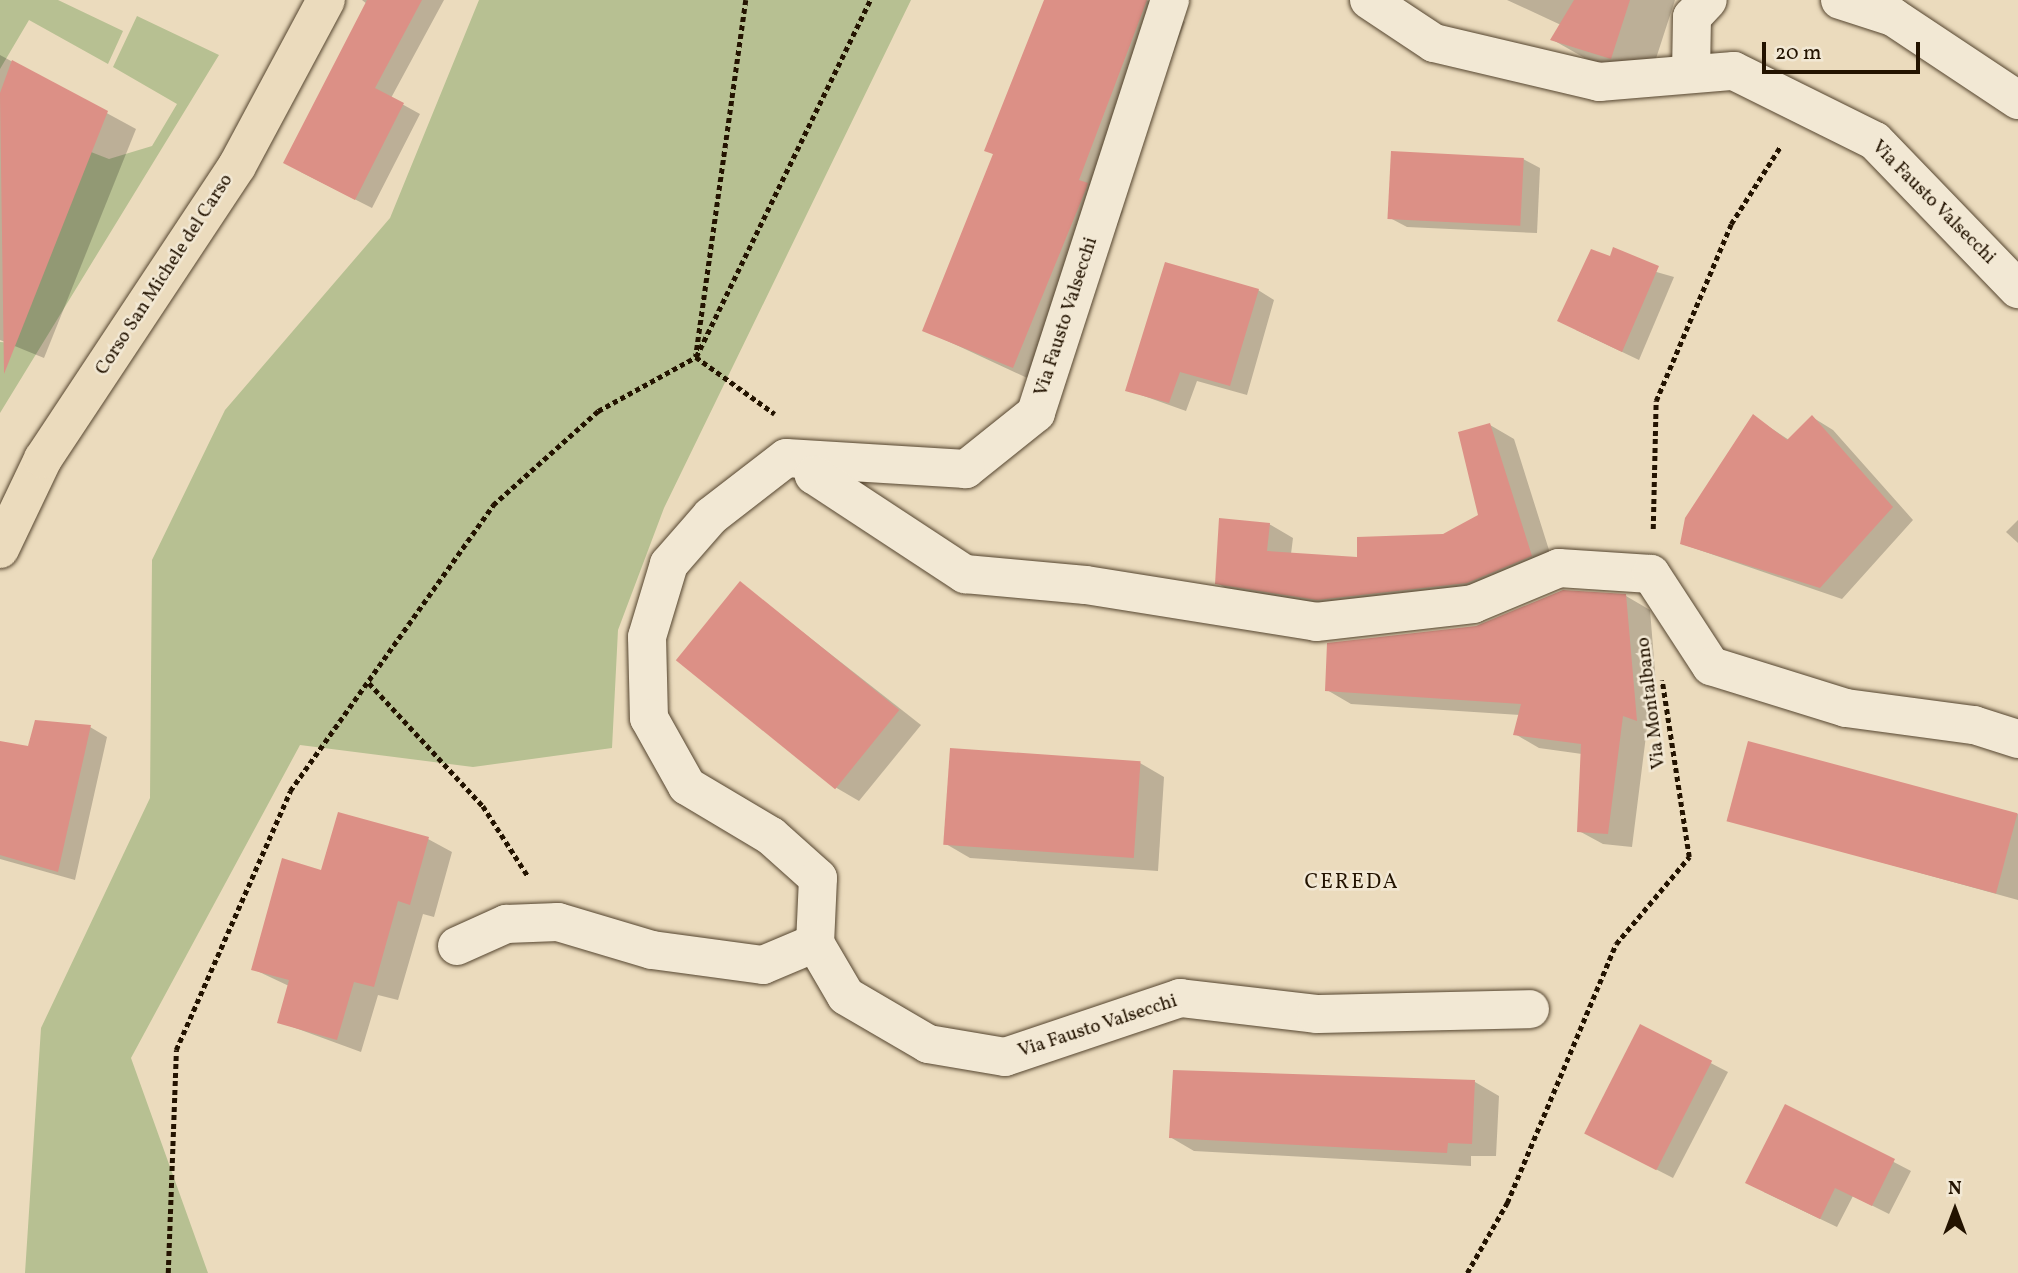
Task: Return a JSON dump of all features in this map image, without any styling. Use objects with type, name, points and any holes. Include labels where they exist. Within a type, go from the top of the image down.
[{"type":"main road","name":"Corso San Michele del Carso","points":[[0,549],[43,459],[237,166],[326,0]]},
{"type":"street","name":"Via Fausto Valsecchi","points":[[1170,0],[1036,413],[967,469],[786,458],[710,516],[669,564],[647,637],[649,718],[687,786],[771,836],[818,878],[815,943],[846,996],[928,1044],[1005,1057],[1180,998],[1316,1014],[1530,1009]]},
{"type":"street","name":"Via Fausto Valsecchi","points":[[1368,0],[1434,43],[1599,82],[1734,71],[1875,141],[2018,289]]},
{"type":"street","points":[[1691,74],[1692,17],[1707,0]]},
{"type":"street","points":[[1840,0],[1893,17],[2018,100]]},
{"type":"street","points":[[825,461],[814,475],[965,574],[1086,585],[1316,622],[1473,604],[1559,568],[1651,574],[1711,666],[1846,708],[1974,726],[2018,739]]},
{"type":"street","points":[[457,946],[506,924],[558,922],[652,950],[763,965],[815,943]]},
{"type":"path","points":[[696,357],[746,0]]},
{"type":"path","points":[[168,1273],[176,1050],[290,791],[493,505],[598,411],[696,357],[870,0]]},
{"type":"path","points":[[1651,574],[1656,401],[1731,224],[1805,106]]},
{"type":"path","points":[[696,357],[825,461]]},
{"type":"path","name":"Via Montalbano","points":[[1467,1273],[1507,1203],[1616,944],[1689,857],[1661,672]]},
{"type":"path","points":[[369,683],[483,806],[558,922]]},
{"type":"green space","points":[[0,0],[58,0],[123,31],[108,64],[29,20],[0,69]]},
{"type":"green space","points":[[479,0],[911,0],[664,508],[618,630],[612,748],[473,767],[300,745],[131,1058],[208,1273],[25,1273],[41,1028],[150,798],[152,560],[225,410],[390,218]]},
{"type":"green space","points":[[137,16],[219,55],[0,413],[0,342],[15,343],[91,152],[109,159],[152,146],[177,104],[113,67]]},
{"type":"building","points":[[367,0],[422,0],[375,88],[404,103],[355,200],[283,163]]},
{"type":"building","points":[[1044,0],[1147,0],[1079,180],[1088,183],[1086,189],[1013,368],[922,331],[993,154],[984,151]]},
{"type":"building","points":[[1574,0],[1630,0],[1611,59],[1550,40]]},
{"type":"building","points":[[12,60],[108,111],[4,374],[0,93]]},
{"type":"building","points":[[1391,151],[1524,158],[1520,226],[1387,219]]},
{"type":"building","points":[[1613,247],[1659,266],[1622,352],[1557,321],[1591,249],[1610,256]]},
{"type":"building","points":[[1165,262],[1259,289],[1230,386],[1180,372],[1169,403],[1125,391]]},
{"type":"building","points":[[1753,414],[1787,440],[1812,415],[1893,507],[1820,588],[1680,544],[1685,518]]},
{"type":"building","points":[[1490,423],[1532,556],[1467,583],[1317,600],[1215,584],[1219,518],[1270,523],[1267,551],[1357,557],[1357,537],[1443,534],[1478,515],[1458,432]]},
{"type":"building","points":[[740,581],[899,710],[835,789],[676,660]]},
{"type":"building","points":[[1563,590],[1626,594],[1637,721],[1623,716],[1608,834],[1577,832],[1581,744],[1513,735],[1521,704],[1325,691],[1327,643],[1476,626]]},
{"type":"building","points":[[35,720],[91,725],[58,872],[0,855],[0,741],[28,746]]},
{"type":"building","points":[[1748,741],[2017,813],[1996,893],[1727,821]]},
{"type":"building","points":[[950,748],[1141,761],[1134,858],[943,845]]},
{"type":"building","points":[[338,812],[429,837],[410,905],[398,901],[374,987],[354,982],[337,1040],[277,1023],[289,980],[251,970],[282,858],[321,870]]},
{"type":"building","points":[[1640,1024],[1712,1061],[1656,1170],[1584,1134]]},
{"type":"building","points":[[1173,1070],[1475,1080],[1472,1144],[1448,1143],[1447,1153],[1169,1138]]},
{"type":"building","points":[[1785,1104],[1895,1159],[1872,1206],[1835,1188],[1820,1219],[1745,1183]]},
{"type":"district","name":"CEREDA","points":[[1352,883]]}]
